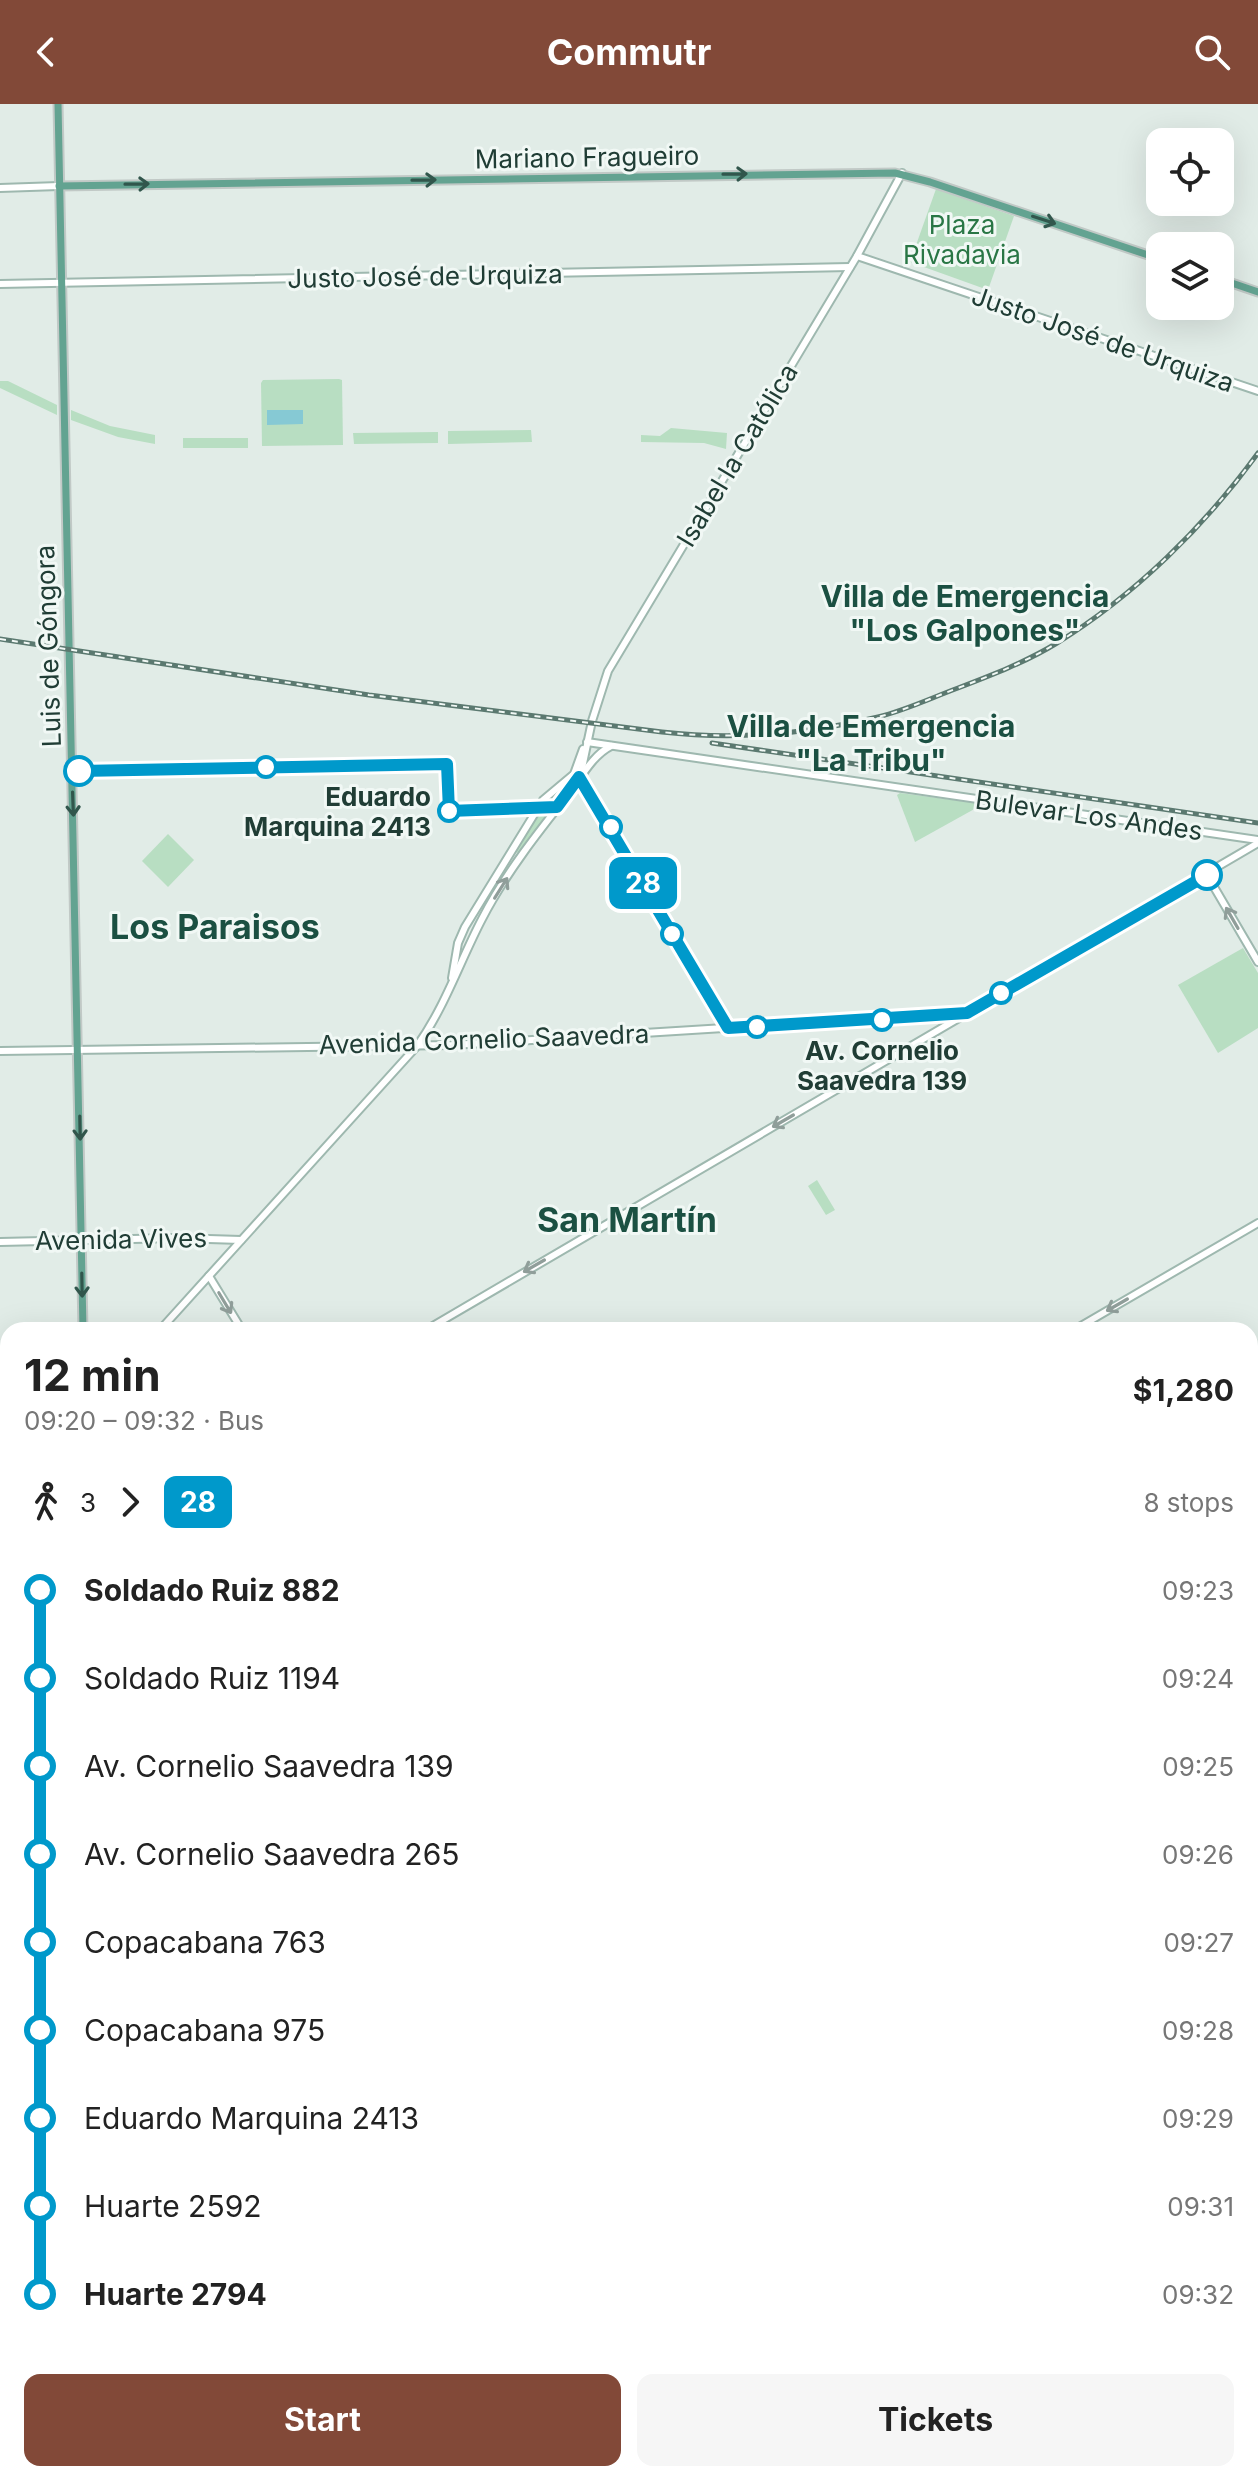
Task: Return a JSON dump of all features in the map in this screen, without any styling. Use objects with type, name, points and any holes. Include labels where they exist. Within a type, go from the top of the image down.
[{"type":"main road","name":"Luis de Góngora","points":[[58,104],[83,1322]]},
{"type":"main road","name":"Mariano Fragueiro","points":[[0,188],[902,173],[1146,254]]},
{"type":"main road","name":"Isabel la Católica","points":[[587,742],[602,685],[620,649],[857,256],[902,173]]},
{"type":"main road","name":"Justo José de Urquiza","points":[[857,256],[1258,391]]},
{"type":"main road","name":"Justo José de Urquiza","points":[[0,284],[850,267]]},
{"type":"main road","points":[[1234,284],[1258,292]]},
{"type":"main road","name":"Bulevar Los Andes","points":[[587,742],[1258,842]]},
{"type":"main road","points":[[579,777],[587,742]]},
{"type":"main road","points":[[451,985],[457,948],[465,927],[543,800],[574,774],[587,742]]},
{"type":"main road","points":[[167,1322],[417,1046],[494,898],[579,777],[611,746]]},
{"type":"main road","points":[[440,1322],[1207,875],[1258,842]]},
{"type":"main road","points":[[1207,875],[1258,962]]},
{"type":"main road","name":"Avenida Cornelio Saavedra","points":[[0,1051],[417,1046],[967,1013]]},
{"type":"main road","points":[[1088,1322],[1258,1223]]},
{"type":"main road","name":"Avenida Vives","points":[[0,1242],[241,1240]]},
{"type":"main road","points":[[209,1276],[237,1322]]},
{"type":"green space","name":"Plaza Rivadavia","points":[[936,189],[1014,216],[988,290],[910,262]]},
{"type":"green space","points":[[263,380],[342,380],[343,445],[262,446]]},
{"type":"green space","points":[[0,381],[8,381],[57,405],[57,415],[0,388]]},
{"type":"green space","points":[[71,410],[110,426],[155,435],[155,444],[118,437],[71,420]]},
{"type":"green space","points":[[671,428],[727,433],[726,449],[704,443],[641,442],[641,435],[660,436]]},
{"type":"green space","points":[[531,430],[532,442],[448,444],[448,431]]},
{"type":"green space","points":[[438,432],[438,443],[354,444],[353,433]]},
{"type":"green space","points":[[183,438],[248,438],[248,448],[183,448]]},
{"type":"green space","points":[[897,795],[976,803],[978,807],[915,842]]},
{"type":"green space","points":[[550,810],[519,852],[514,853],[538,812]]},
{"type":"green space","points":[[168,834],[194,860],[168,887],[142,861]]},
{"type":"green space","points":[[1243,948],[1258,973],[1258,1028],[1218,1053],[1178,985]]},
{"type":"green space","points":[[817,1180],[835,1210],[826,1215],[808,1186]]},
{"type":"water","points":[[267,410],[303,410],[303,424],[267,425]]},
{"type":"railway","points":[[0,639],[369,695],[662,732],[743,735],[825,728],[908,707],[1009,668],[1057,643],[1114,603],[1166,558],[1215,507],[1258,453]]},
{"type":"railway","points":[[712,743],[1258,823]]},
{"type":"bus line","name":"28","points":[[79,771],[447,764],[449,811],[557,807],[579,777],[728,1028],[967,1013],[1207,875]]},
{"type":"place","name":"Eduardo Marquina 2413","points":[[449,811]]},
{"type":"place","name":"Av. Cornelio Saavedra 139","points":[[882,1020]]},
{"type":"district","name":"Villa de Emergencia \"Los Galpones\"","points":[[965,613]]},
{"type":"district","name":"Villa de Emergencia \"La Tribu\"","points":[[871,743]]},
{"type":"district","name":"Los Paraisos","points":[[215,926]]},
{"type":"district","name":"San Martín","points":[[627,1219]]}]
